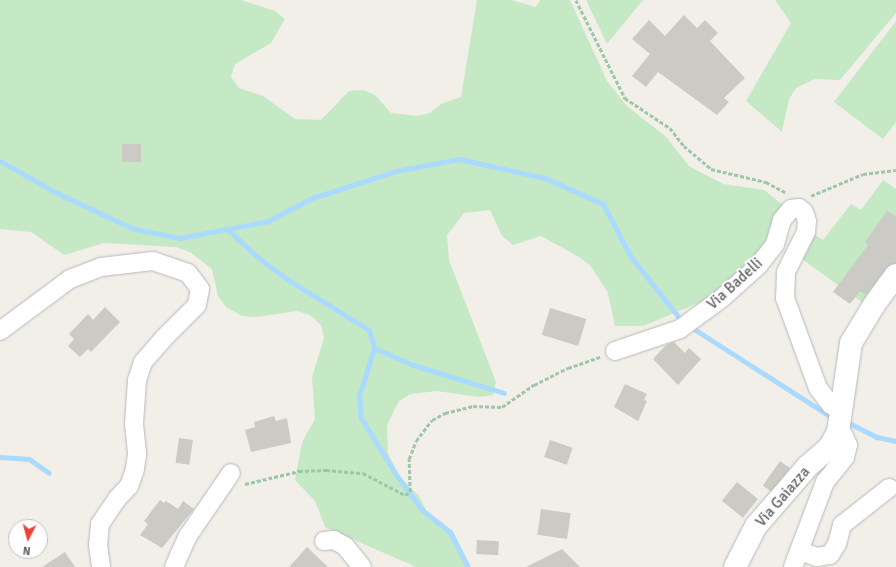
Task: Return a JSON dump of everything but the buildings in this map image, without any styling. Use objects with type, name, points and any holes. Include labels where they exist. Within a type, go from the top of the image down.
[{"type":"main road","name":"Via Gaiazza","points":[[735,567],[756,526],[808,466],[829,448],[838,432],[843,408],[851,343],[874,305],[896,275]]},
{"type":"street","name":"Via Badelli","points":[[616,351],[680,329],[722,298],[758,266],[774,244],[782,220],[791,210],[799,208],[804,212],[807,221],[806,232],[786,272],[785,298],[818,388],[832,405],[843,408]]},
{"type":"street","points":[[0,331],[70,279],[101,267],[130,262],[158,262],[188,273],[200,289],[200,298],[197,305],[164,338],[143,362],[137,380],[134,424],[137,454],[135,469],[129,486],[112,505],[100,524],[98,545],[101,567]]},
{"type":"street","name":"Via Gaiazza","points":[[838,432],[844,436],[848,445],[845,457],[825,482],[796,559],[830,555],[837,544],[842,525],[888,488]]},
{"type":"street","points":[[174,567],[188,536],[237,479]]},
{"type":"street","points":[[324,540],[334,540],[345,546],[362,567]]},
{"type":"path","points":[[576,0],[625,98],[670,128],[684,146],[711,169],[766,182],[789,194],[799,208],[811,196],[832,186],[863,174],[896,170]]},
{"type":"path","points":[[237,479],[326,470],[363,473],[405,494],[410,492],[409,459],[416,441],[432,420],[445,413],[473,406],[502,407],[548,378],[616,351]]},
{"type":"green space","points":[[0,0],[241,0],[275,11],[285,19],[271,43],[235,64],[231,77],[239,88],[263,96],[295,119],[321,120],[349,91],[363,90],[375,95],[391,113],[417,116],[430,113],[441,104],[461,97],[477,0],[511,0],[536,7],[540,0],[570,0],[607,81],[627,106],[666,137],[689,166],[723,184],[764,190],[784,206],[764,249],[744,273],[703,301],[643,326],[615,326],[608,293],[590,265],[579,257],[541,236],[513,245],[502,236],[490,210],[464,213],[447,235],[449,260],[496,382],[493,395],[479,397],[437,391],[411,394],[399,401],[387,425],[388,453],[399,476],[419,496],[430,518],[451,534],[467,567],[416,567],[325,527],[315,501],[295,480],[302,442],[315,419],[312,377],[324,338],[321,325],[310,315],[297,311],[257,317],[242,316],[226,307],[218,296],[212,269],[190,252],[176,247],[104,243],[64,255],[31,232],[0,229]]},
{"type":"green space","points":[[586,0],[643,0],[607,44]]},
{"type":"green space","points":[[775,0],[896,0],[896,13],[840,80],[815,79],[796,88],[789,99],[782,132],[746,101],[791,23]]},
{"type":"green space","points":[[896,21],[896,122],[883,139],[834,102]]},
{"type":"green space","points":[[883,180],[896,189],[896,265],[866,305],[799,257],[812,233],[823,240],[851,204],[861,210]]},
{"type":"waterway","points":[[0,161],[57,193],[134,229],[180,238],[268,221],[312,198],[396,171],[459,159],[545,178],[603,204],[631,257],[681,320]]},
{"type":"waterway","points":[[227,229],[261,260],[290,281],[369,330],[374,348],[359,396],[361,418],[397,476],[422,510],[450,532],[468,567]]},
{"type":"waterway","points":[[694,329],[834,419]]},
{"type":"waterway","points":[[374,348],[413,365],[504,393]]},
{"type":"waterway","points":[[849,423],[877,437],[896,441]]},
{"type":"waterway","points":[[0,457],[29,459],[49,473]]}]
